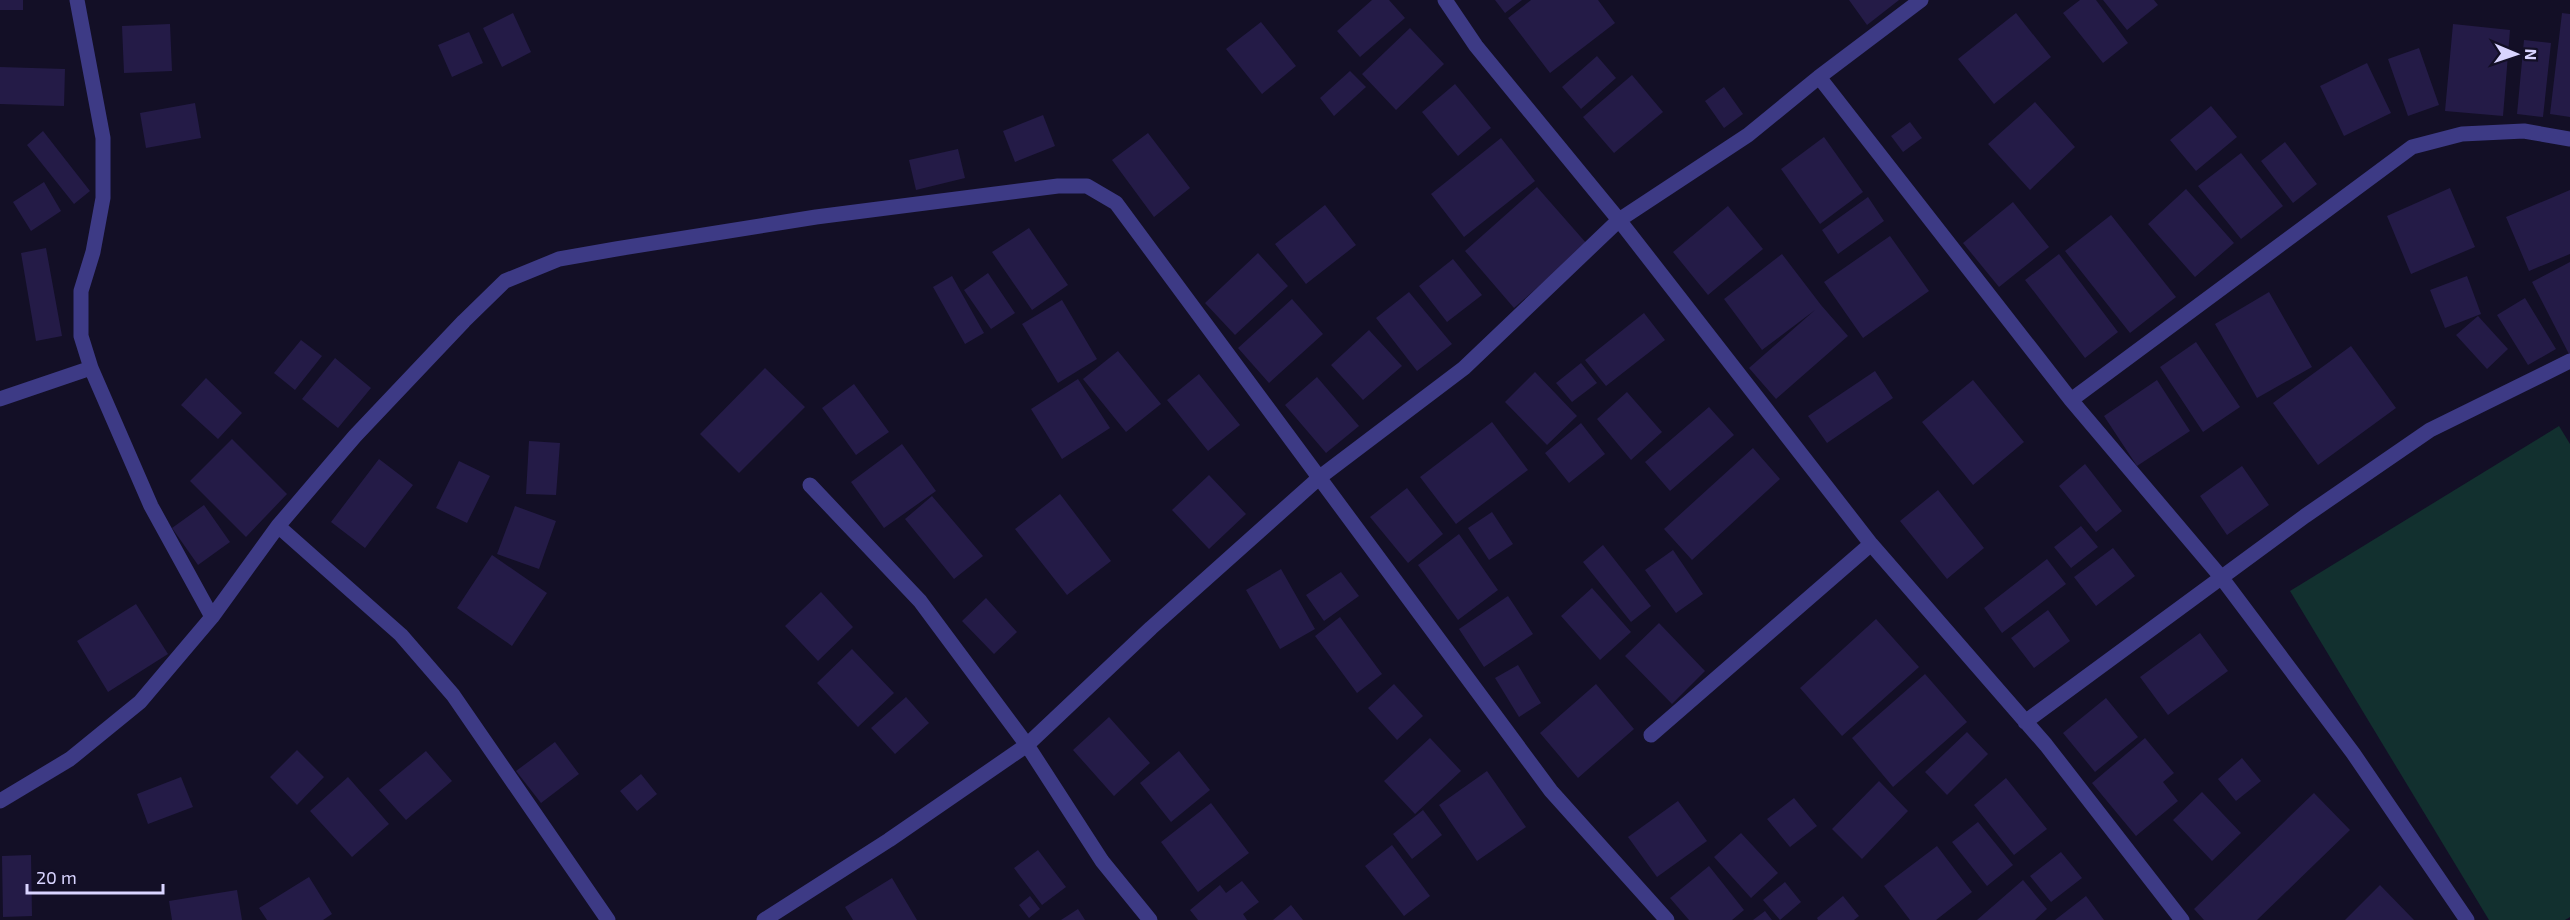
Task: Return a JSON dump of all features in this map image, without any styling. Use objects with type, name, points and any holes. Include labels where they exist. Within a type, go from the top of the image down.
[{"type":"street","points":[[77,0],[103,138],[103,198],[93,252],[81,291],[81,336],[91,368],[151,506],[212,617]]},
{"type":"street","points":[[1445,0],[1476,46],[1619,220],[1871,544],[2025,722],[2182,920]]},
{"type":"street","points":[[764,920],[889,840],[1027,745],[1150,628],[1320,477],[1464,368],[1619,220],[1748,135],[1819,76],[1921,0]]},
{"type":"street","points":[[1819,76],[2071,400],[2221,577],[2353,753],[2467,920]]},
{"type":"street","points":[[2071,400],[2412,147],[2462,134],[2524,131],[2570,139]]},
{"type":"street","points":[[0,801],[70,759],[140,702],[212,617],[278,526],[355,436],[464,321],[506,281],[559,259],[616,249],[816,217],[1058,186],[1087,186],[1116,203],[1551,791],[1667,920]]},
{"type":"street","points":[[2025,722],[2305,516],[2430,430],[2570,361]]},
{"type":"street","points":[[0,399],[91,368]]},
{"type":"street","points":[[810,485],[920,601],[1027,745],[1101,861],[1150,920]]},
{"type":"street","points":[[278,526],[401,635],[453,695],[608,920]]},
{"type":"street","points":[[1651,735],[1871,544]]},
{"type":"green space","points":[[2559,426],[2570,444],[2570,917],[2565,920],[2489,920],[2290,591]]},
{"type":"building","points":[[0,0],[23,0],[23,10],[0,10]]},
{"type":"building","points":[[1372,0],[1389,0],[1405,18],[1360,57],[1337,31]]},
{"type":"building","points":[[1495,0],[1522,0],[1505,13]]},
{"type":"building","points":[[1531,0],[1598,0],[1615,23],[1550,73],[1508,18]]},
{"type":"building","points":[[1849,0],[1899,0],[1867,25]]},
{"type":"building","points":[[2080,0],[2096,0],[2128,43],[2103,63],[2063,13]]},
{"type":"building","points":[[2103,0],[2154,0],[2158,5],[2127,30]]},
{"type":"building","points":[[513,13],[531,52],[502,67],[483,28]]},
{"type":"building","points":[[2016,13],[2051,57],[1994,104],[1958,59]]},
{"type":"building","points":[[2562,13],[2570,14],[2570,117],[2550,114]]},
{"type":"building","points":[[1261,22],[1296,66],[1262,94],[1226,49]]},
{"type":"building","points":[[170,24],[172,71],[124,73],[122,26]]},
{"type":"building","points":[[2453,24],[2510,30],[2503,116],[2445,111]]},
{"type":"building","points":[[1410,28],[1444,64],[1396,110],[1362,74]]},
{"type":"building","points":[[469,32],[483,63],[452,77],[438,45]]},
{"type":"building","points":[[2524,40],[2551,43],[2543,117],[2517,114]]},
{"type":"building","points":[[2419,48],[2439,105],[2408,116],[2388,59]]},
{"type":"building","points":[[1597,56],[1616,78],[1581,109],[1562,87]]},
{"type":"building","points":[[2367,63],[2391,113],[2344,136],[2320,86]]},
{"type":"building","points":[[0,67],[65,69],[64,106],[0,104]]},
{"type":"building","points":[[1350,71],[1366,87],[1334,116],[1320,98]]},
{"type":"building","points":[[1632,75],[1663,112],[1614,153],[1583,117]]},
{"type":"building","points":[[1455,84],[1491,128],[1458,156],[1422,112]]},
{"type":"building","points":[[1724,87],[1743,114],[1724,128],[1705,101]]},
{"type":"building","points":[[2035,102],[2075,147],[2030,190],[1988,144]]},
{"type":"building","points":[[195,103],[201,138],[146,148],[140,113]]},
{"type":"building","points":[[2211,106],[2237,137],[2196,171],[2170,140]]},
{"type":"building","points":[[1043,115],[1055,146],[1015,162],[1003,131]]},
{"type":"building","points":[[1910,122],[1922,138],[1903,152],[1891,136]]},
{"type":"building","points":[[43,131],[90,191],[74,204],[27,145]]},
{"type":"building","points":[[1148,133],[1190,188],[1154,217],[1112,160]]},
{"type":"building","points":[[1824,137],[1863,192],[1820,224],[1781,169]]},
{"type":"building","points":[[1501,138],[1535,181],[1464,237],[1431,194]]},
{"type":"building","points":[[2285,142],[2317,184],[2293,203],[2261,161]]},
{"type":"building","points":[[958,149],[965,178],[916,190],[909,160]]},
{"type":"building","points":[[2241,153],[2283,206],[2241,239],[2198,186]]},
{"type":"building","points":[[44,182],[61,211],[31,231],[13,202]]},
{"type":"building","points":[[1537,187],[1587,244],[1514,308],[1465,251]]},
{"type":"building","points":[[2450,188],[2475,247],[2411,274],[2387,216]]},
{"type":"building","points":[[2186,189],[2234,243],[2195,277],[2148,224]]},
{"type":"building","points":[[2570,190],[2570,254],[2529,271],[2506,217]]},
{"type":"building","points":[[1868,197],[1884,221],[1838,254],[1822,230]]},
{"type":"building","points":[[2013,202],[2049,247],[1999,287],[1963,243]]},
{"type":"building","points":[[1325,205],[1356,245],[1306,284],[1275,244]]},
{"type":"building","points":[[1728,206],[1763,249],[1708,295],[1673,252]]},
{"type":"building","points":[[2111,215],[2176,297],[2130,333],[2065,251]]},
{"type":"building","points":[[1029,228],[1068,285],[1032,310],[992,252]]},
{"type":"building","points":[[1890,236],[1929,291],[1863,338],[1824,282]]},
{"type":"building","points":[[46,248],[62,336],[36,341],[21,253]]},
{"type":"building","points":[[1258,253],[1288,286],[1235,335],[1205,303]]},
{"type":"building","points":[[1782,254],[1848,336],[1776,399],[1749,368],[1815,310],[1762,350],[1724,299]]},
{"type":"building","points":[[2059,254],[2118,332],[2085,358],[2025,280]]},
{"type":"building","points":[[1453,259],[1482,295],[1447,322],[1419,286]]},
{"type":"building","points":[[2570,262],[2570,356],[2532,282]]},
{"type":"building","points":[[988,273],[1015,313],[991,329],[964,290]]},
{"type":"building","points":[[952,276],[984,333],[965,344],[933,287]]},
{"type":"building","points":[[2467,276],[2481,314],[2445,328],[2430,290]]},
{"type":"building","points":[[1409,292],[1452,344],[1417,371],[1376,318]]},
{"type":"building","points":[[2269,292],[2312,367],[2257,398],[2215,324]]},
{"type":"building","points":[[2525,298],[2556,349],[2528,365],[2497,315]]},
{"type":"building","points":[[1292,299],[1323,334],[1269,383],[1238,348]]},
{"type":"building","points":[[1062,300],[1097,359],[1058,383],[1022,324]]},
{"type":"building","points":[[1644,313],[1665,340],[1606,386],[1585,360]]},
{"type":"building","points":[[2478,316],[2508,349],[2487,369],[2456,335]]},
{"type":"building","points":[[1369,330],[1402,366],[1363,400],[1331,365]]},
{"type":"building","points":[[301,340],[322,356],[295,390],[274,373]]},
{"type":"building","points":[[2196,342],[2240,407],[2203,432],[2160,367]]},
{"type":"building","points":[[2351,346],[2396,408],[2318,465],[2273,403]]},
{"type":"building","points":[[1118,351],[1161,404],[1126,432],[1083,379]]},
{"type":"building","points":[[335,358],[371,388],[338,428],[302,399]]},
{"type":"building","points":[[1581,363],[1597,383],[1572,402],[1556,383]]},
{"type":"building","points":[[765,368],[805,407],[739,473],[700,434]]},
{"type":"building","points":[[1875,371],[1893,398],[1827,443],[1808,416]]},
{"type":"building","points":[[1535,372],[1577,416],[1547,445],[1505,402]]},
{"type":"building","points":[[1199,374],[1240,425],[1208,451],[1167,400]]},
{"type":"building","points":[[1317,377],[1359,426],[1326,453],[1285,405]]},
{"type":"building","points":[[206,378],[242,413],[218,439],[181,405]]},
{"type":"building","points":[[1078,379],[1110,428],[1062,459],[1031,409]]},
{"type":"building","points":[[1973,380],[2024,442],[1973,485],[1922,422]]},
{"type":"building","points":[[2157,380],[2190,431],[2137,466],[2104,416]]},
{"type":"building","points":[[854,384],[889,432],[856,455],[822,408]]},
{"type":"building","points":[[1627,392],[1662,432],[1631,460],[1597,419]]},
{"type":"building","points":[[1709,407],[1734,435],[1670,491],[1645,462]]},
{"type":"building","points":[[1492,422],[1528,470],[1456,524],[1420,477]]},
{"type":"building","points":[[1581,423],[1605,454],[1569,483],[1545,453]]},
{"type":"building","points":[[232,439],[287,494],[246,537],[190,481]]},
{"type":"building","points":[[529,441],[560,443],[556,495],[526,494]]},
{"type":"building","points":[[902,444],[936,491],[884,528],[851,482]]},
{"type":"building","points":[[1753,448],[1780,479],[1692,560],[1664,529]]},
{"type":"building","points":[[379,459],[413,485],[365,548],[331,522]]},
{"type":"building","points":[[459,461],[490,476],[467,523],[436,508]]},
{"type":"building","points":[[2085,464],[2122,511],[2096,532],[2059,486]]},
{"type":"building","points":[[2242,466],[2269,505],[2227,535],[2200,496]]},
{"type":"building","points":[[1209,475],[1246,514],[1209,549],[1172,510]]},
{"type":"building","points":[[1407,488],[1443,534],[1408,563],[1370,517]]},
{"type":"building","points":[[1938,490],[1984,548],[1947,579],[1900,521]]},
{"type":"building","points":[[1060,494],[1111,561],[1067,595],[1015,529]]},
{"type":"building","points":[[932,496],[983,556],[954,579],[905,519]]},
{"type":"building","points":[[204,505],[230,542],[198,565],[172,528]]},
{"type":"building","points":[[515,506],[556,521],[539,569],[497,554]]},
{"type":"building","points":[[1492,512],[1513,544],[1489,560],[1468,528]]},
{"type":"building","points":[[2081,526],[2098,547],[2071,568],[2054,547]]},
{"type":"building","points":[[1459,534],[1498,590],[1458,620],[1418,565]]},
{"type":"building","points":[[1603,545],[1651,606],[1631,622],[1583,562]]},
{"type":"building","points":[[2113,548],[2135,576],[2096,606],[2074,577]]},
{"type":"building","points":[[1673,550],[1703,594],[1676,613],[1645,570]]},
{"type":"building","points":[[492,555],[547,593],[512,646],[457,608]]},
{"type":"building","points":[[2047,559],[2066,584],[2002,633],[1984,608]]},
{"type":"building","points":[[1281,569],[1315,629],[1280,649],[1246,590]]},
{"type":"building","points":[[1341,572],[1359,596],[1324,621],[1306,595]]},
{"type":"building","points":[[1592,588],[1631,632],[1600,660],[1561,616]]},
{"type":"building","points":[[821,592],[853,627],[818,661],[785,626]]},
{"type":"building","points":[[1508,596],[1533,634],[1484,667],[1459,629]]},
{"type":"building","points":[[986,598],[1017,632],[994,654],[962,621]]},
{"type":"building","points":[[136,604],[168,654],[108,692],[77,641]]},
{"type":"building","points":[[2048,610],[2070,641],[2034,668],[2011,638]]},
{"type":"building","points":[[1340,617],[1382,674],[1357,693],[1315,636]]},
{"type":"building","points":[[1876,619],[1919,667],[1842,736],[1800,688]]},
{"type":"building","points":[[1659,623],[1705,671],[1672,704],[1625,656]]},
{"type":"building","points":[[2200,633],[2228,671],[2168,715],[2140,677]]},
{"type":"building","points":[[852,649],[894,693],[858,727],[817,683]]},
{"type":"building","points":[[1518,665],[1541,703],[1519,717],[1495,678]]},
{"type":"building","points":[[1925,674],[1967,722],[1893,787],[1852,738]]},
{"type":"building","points":[[1394,684],[1423,716],[1397,740],[1368,708]]},
{"type":"building","points":[[1596,684],[1634,729],[1578,778],[1540,733]]},
{"type":"building","points":[[906,697],[929,723],[895,754],[871,728]]},
{"type":"building","points":[[2106,698],[2138,737],[2095,772],[2063,733]]},
{"type":"building","points":[[1109,717],[1150,763],[1114,796],[1073,750]]},
{"type":"building","points":[[1967,732],[1988,754],[1947,795],[1925,772]]},
{"type":"building","points":[[1430,738],[1461,771],[1415,814],[1384,781]]},
{"type":"building","points":[[2145,738],[2174,773],[2163,782],[2178,801],[2136,836],[2092,783]]},
{"type":"building","points":[[555,742],[579,774],[541,803],[516,771]]},
{"type":"building","points":[[297,750],[324,777],[297,805],[270,777]]},
{"type":"building","points":[[426,751],[452,781],[406,820],[379,790]]},
{"type":"building","points":[[1179,751],[1210,790],[1171,822],[1140,783]]},
{"type":"building","points":[[2242,758],[2261,781],[2236,801],[2218,779]]},
{"type":"building","points":[[1487,771],[1526,827],[1477,861],[1439,805]]},
{"type":"building","points":[[641,774],[657,794],[637,811],[620,791]]},
{"type":"building","points":[[181,777],[193,807],[148,824],[137,794]]},
{"type":"building","points":[[348,777],[389,824],[352,857],[310,811]]},
{"type":"building","points":[[2006,778],[2047,829],[2014,855],[1974,805]]},
{"type":"building","points":[[1879,781],[1908,811],[1862,859],[1832,829]]},
{"type":"building","points":[[2202,792],[2241,833],[2212,861],[2173,820]]},
{"type":"building","points":[[2314,793],[2350,830],[2257,920],[2204,920],[2194,909]]},
{"type":"building","points":[[1794,798],[1817,826],[1790,847],[1767,819]]},
{"type":"building","points":[[1678,801],[1707,841],[1657,877],[1628,837]]},
{"type":"building","points":[[1211,803],[1249,853],[1198,892],[1161,842]]},
{"type":"building","points":[[1423,810],[1442,835],[1412,859],[1393,834]]},
{"type":"building","points":[[1978,822],[2013,865],[1987,886],[1952,842]]},
{"type":"building","points":[[1741,833],[1778,873],[1751,898],[1714,857]]},
{"type":"building","points":[[1392,845],[1430,896],[1404,916],[1365,866]]},
{"type":"building","points":[[1937,846],[1972,892],[1936,920],[1910,920],[1884,886]]},
{"type":"building","points":[[1038,850],[1066,887],[1042,905],[1014,868]]},
{"type":"building","points":[[2061,852],[2082,878],[2051,902],[2030,876]]},
{"type":"building","points":[[31,855],[32,916],[3,917],[2,856]]},
{"type":"building","points":[[1709,866],[1744,910],[1732,920],[1689,920],[1670,898]]},
{"type":"building","points":[[309,877],[332,914],[323,920],[267,920],[259,908]]},
{"type":"building","points":[[892,878],[917,920],[853,920],[845,907]]},
{"type":"building","points":[[2023,880],[2047,909],[2035,920],[1977,920]]},
{"type":"building","points":[[1242,881],[1259,902],[1243,914],[1247,920],[1198,920],[1190,910],[1220,885],[1226,893]]},
{"type":"building","points":[[1785,882],[1801,902],[1780,920],[1763,900]]},
{"type":"building","points":[[2380,885],[2414,920],[2345,920]]},
{"type":"building","points":[[237,890],[242,920],[172,920],[169,901]]},
{"type":"building","points":[[1030,896],[1040,909],[1029,918],[1019,905]]},
{"type":"building","points":[[1843,896],[1859,916],[1854,920],[1818,920],[1817,918]]},
{"type":"building","points":[[2086,896],[2104,920],[2055,920]]},
{"type":"building","points":[[1291,905],[1303,920],[1273,920]]},
{"type":"building","points":[[1078,909],[1085,920],[1061,920]]},
{"type":"building","points":[[1765,911],[1772,920],[1753,920]]}]
